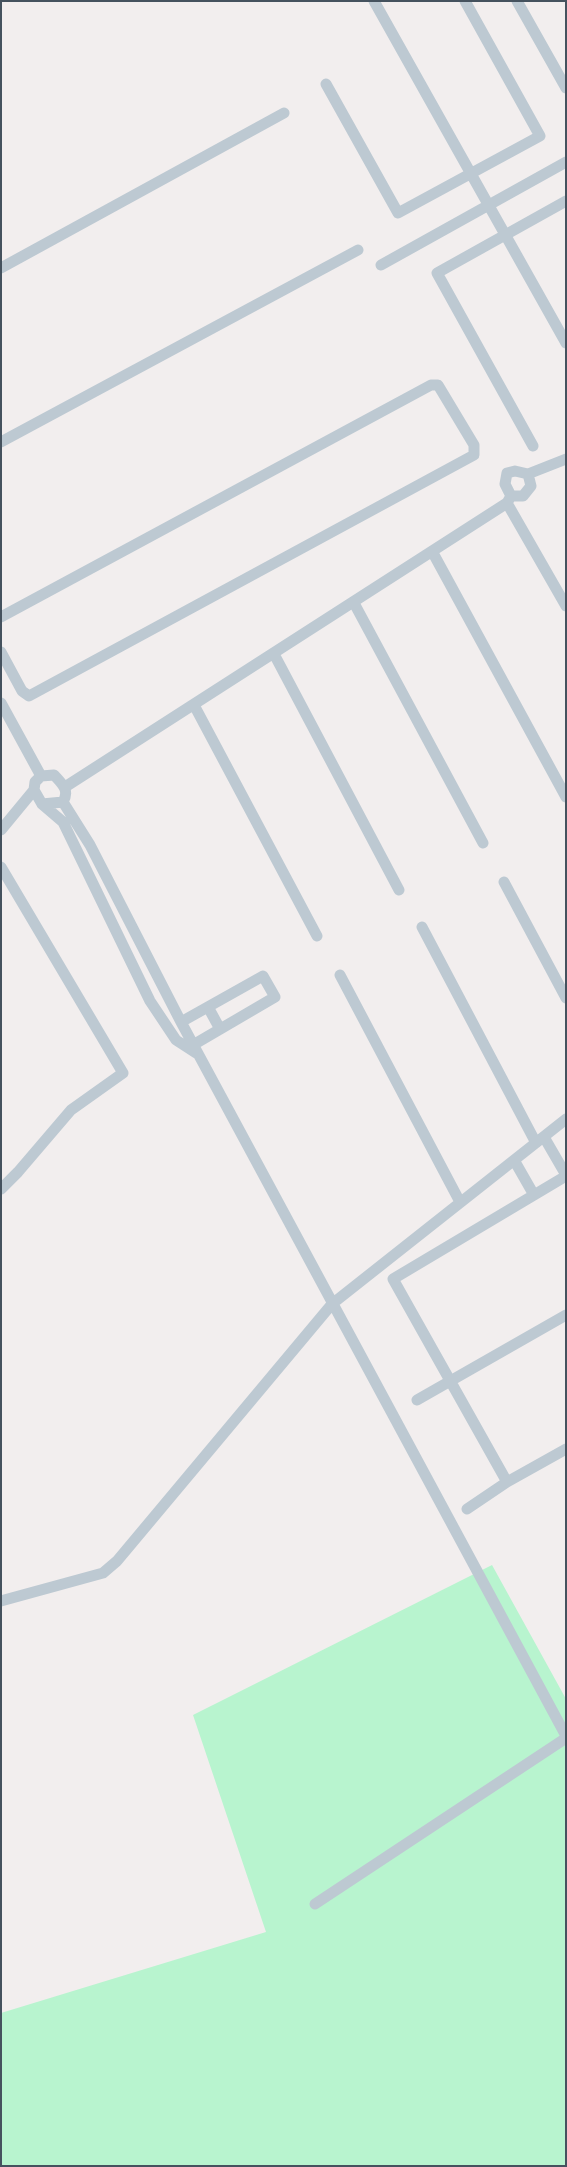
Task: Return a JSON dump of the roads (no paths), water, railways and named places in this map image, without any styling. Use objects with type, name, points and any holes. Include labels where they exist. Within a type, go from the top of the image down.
[{"type":"street","points":[[374,1],[566,344]]},
{"type":"street","points":[[326,84],[398,213],[540,136],[465,1]]},
{"type":"street","points":[[517,1],[566,88]]},
{"type":"street","points":[[1,268],[284,113]]},
{"type":"street","points":[[381,265],[566,162]]},
{"type":"street","points":[[533,446],[437,273],[566,201]]},
{"type":"street","points":[[1,442],[358,250]]},
{"type":"street","points":[[1,617],[431,385],[438,385],[474,445],[474,455],[29,696],[22,691],[1,652]]},
{"type":"street","points":[[566,459],[528,474],[515,471],[507,473],[505,484],[509,500],[566,606]]},
{"type":"street","points":[[65,788],[433,553],[509,500],[523,496],[531,486],[528,474]]},
{"type":"street","points":[[433,553],[566,797]]},
{"type":"street","points":[[354,603],[483,843]]},
{"type":"street","points":[[274,654],[399,890]]},
{"type":"street","points":[[1,703],[42,776]]},
{"type":"street","points":[[194,705],[317,936]]},
{"type":"street","points":[[1,830],[34,790],[35,782],[42,776],[54,775],[65,788],[67,795],[63,802]]},
{"type":"street","points":[[34,790],[42,804],[63,822],[150,1001],[176,1040],[195,1050]]},
{"type":"street","points":[[42,804],[63,802]]},
{"type":"street","points":[[63,802],[90,845],[195,1050],[566,1737],[315,1904]]},
{"type":"street","points":[[1,867],[123,1072],[71,1110],[18,1172],[1,1189]]},
{"type":"street","points":[[504,882],[566,998]]},
{"type":"street","points":[[422,927],[540,1140],[566,1176],[393,1279],[507,1482]]},
{"type":"street","points":[[340,975],[460,1202]]},
{"type":"street","points":[[181,1022],[263,976],[275,997],[220,1029],[195,1050]]},
{"type":"street","points":[[208,1007],[220,1029]]},
{"type":"street","points":[[1,1600],[103,1573],[117,1561],[332,1304],[566,1119]]},
{"type":"street","points":[[514,1160],[534,1195]]},
{"type":"street","points":[[417,1400],[566,1315]]},
{"type":"street","points":[[467,1509],[507,1482],[566,1449]]}]
